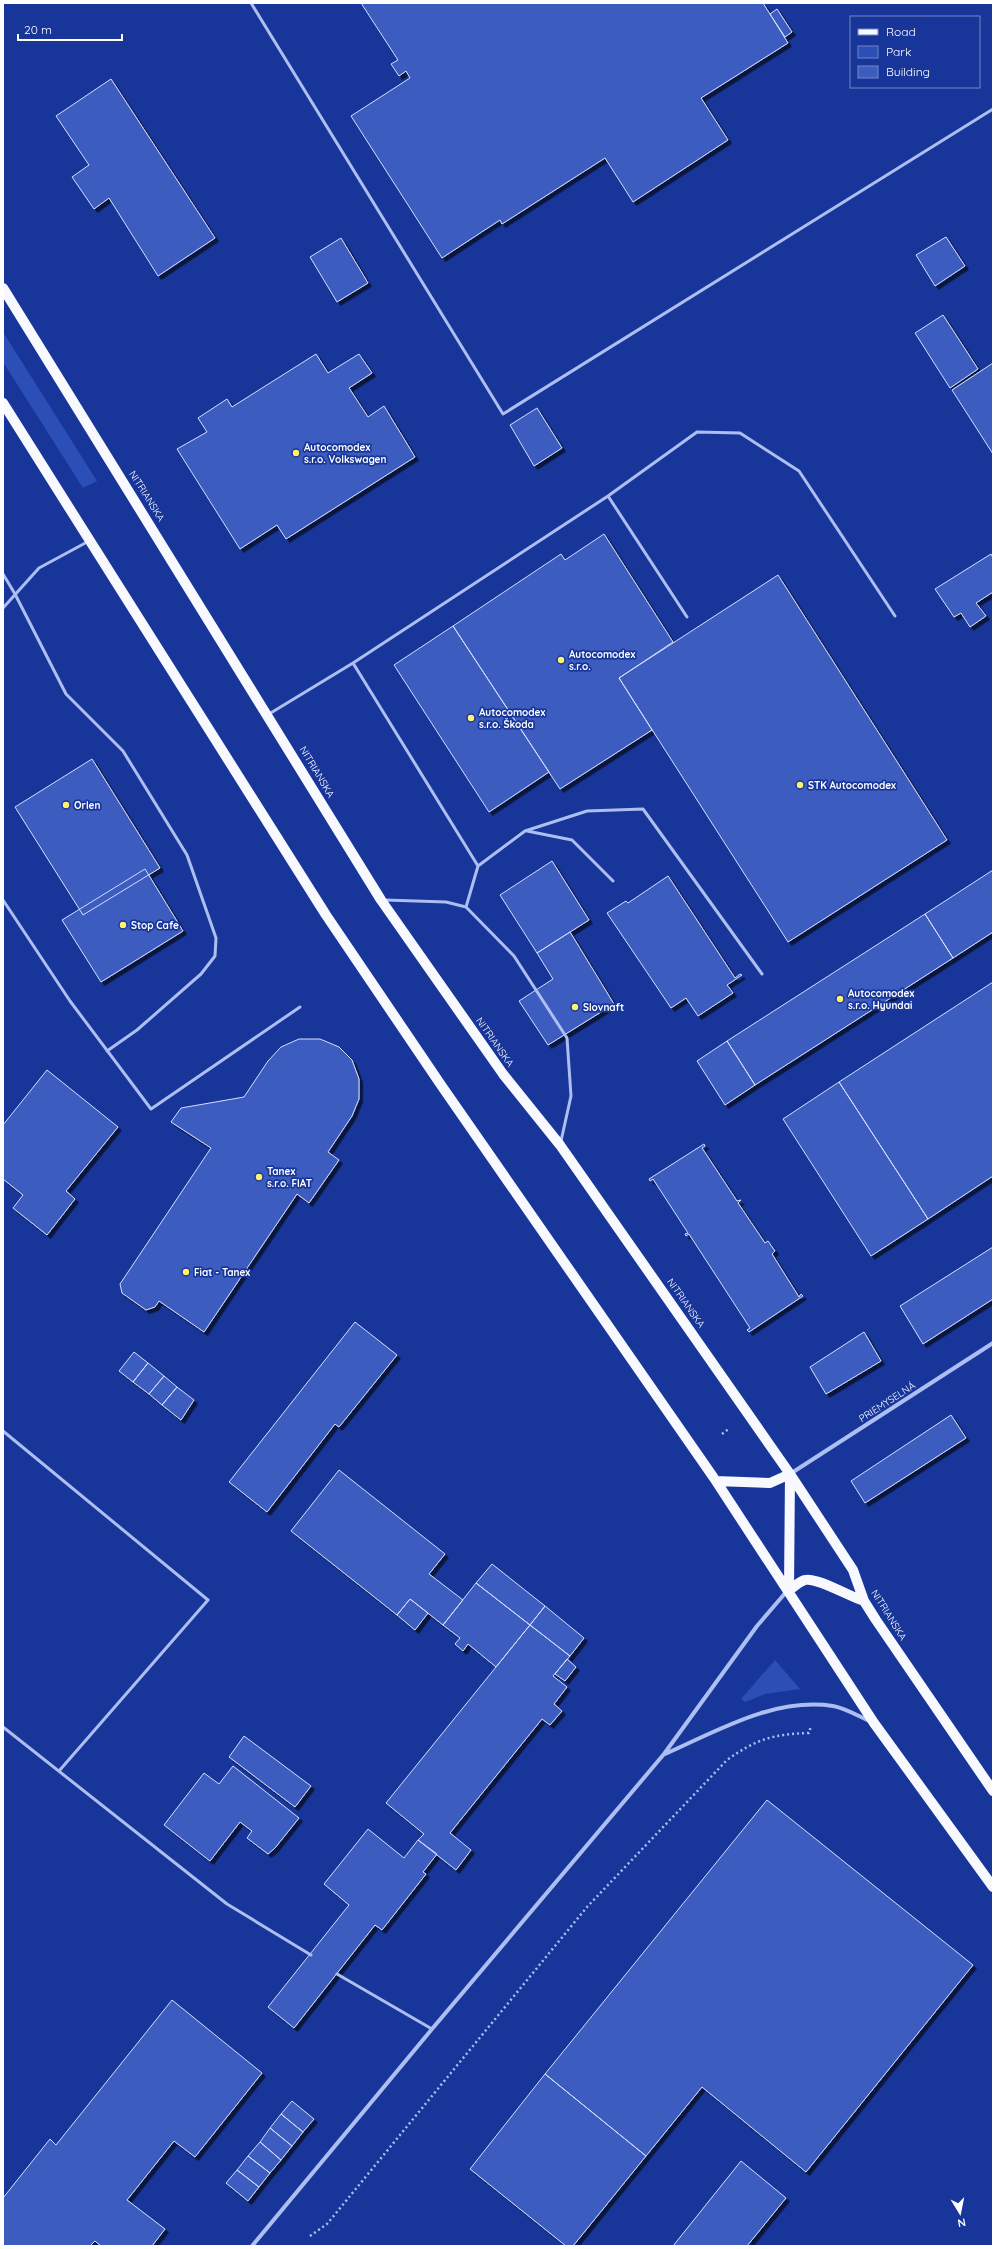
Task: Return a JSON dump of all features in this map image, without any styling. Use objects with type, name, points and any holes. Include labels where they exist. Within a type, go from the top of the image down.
[{"type":"main road","name":"NITRIANSKA","points":[[3,288],[382,900],[503,1074],[560,1145],[790,1474],[853,1570],[864,1601],[993,1791]]},
{"type":"main road","points":[[3,403],[326,915],[441,1085],[716,1481],[789,1590],[874,1723],[993,1887]]},
{"type":"main road","points":[[716,1481],[770,1483],[790,1474],[789,1590]]},
{"type":"main road","points":[[789,1590],[805,1580],[820,1581],[850,1597],[864,1601]]},
{"type":"street","name":"PRIEMYSELNÁ","points":[[790,1474],[993,1344]]},
{"type":"street","points":[[252,2246],[432,2029],[664,1754],[757,1626],[789,1590]]},
{"type":"street","points":[[664,1754],[771,1708],[809,1705],[834,1706],[874,1723]]},
{"type":"lane","points":[[251,3],[503,414],[993,109]]},
{"type":"lane","points":[[268,715],[353,663],[608,496],[697,432],[740,433],[799,471],[895,616]]},
{"type":"lane","points":[[608,496],[687,617]]},
{"type":"lane","points":[[3,608],[40,568],[90,540]]},
{"type":"lane","points":[[3,574],[15,594],[66,694],[123,751],[187,855],[216,938],[215,956],[201,974],[137,1030],[107,1051]]},
{"type":"lane","points":[[353,663],[478,866]]},
{"type":"lane","points":[[466,907],[478,866],[525,831],[587,810],[643,809],[762,974]]},
{"type":"lane","points":[[525,831],[572,840],[613,881]]},
{"type":"lane","points":[[3,900],[70,1001],[151,1109],[300,1007]]},
{"type":"lane","points":[[382,900],[446,902],[466,907],[514,956],[567,1038],[571,1096],[560,1145]]},
{"type":"lane","points":[[3,1430],[208,1600],[59,1771]]},
{"type":"lane","points":[[3,1727],[227,1904],[311,1955]]},
{"type":"lane","points":[[337,1974],[432,2029]]},
{"type":"path","points":[[722,1434],[732,1427]]},
{"type":"path","points":[[310,2236],[327,2224],[587,1907],[727,1760],[747,1746],[770,1736],[809,1733]]},
{"type":"green space","points":[[3,332],[97,481],[83,488],[3,362]]},
{"type":"green space","points":[[775,1660],[800,1689],[765,1694],[745,1702],[741,1699]]},
{"type":"building","points":[[361,3],[763,3],[788,43],[701,98],[728,140],[633,202],[605,158],[502,224],[500,220],[442,258],[351,116],[410,78],[406,71],[399,76],[391,64],[398,60]]},
{"type":"building","points":[[777,9],[792,32],[785,37],[770,14]]},
{"type":"building","points":[[111,79],[215,238],[158,276],[109,198],[94,209],[72,177],[89,165],[56,116]]},
{"type":"building","points":[[946,237],[965,266],[935,286],[916,255]]},
{"type":"building","points":[[341,238],[368,283],[337,302],[310,257]]},
{"type":"building","points":[[943,315],[978,369],[950,388],[915,333]]},
{"type":"building","name":"Autocomodex s.r.o. Volkswagen","points":[[316,354],[328,373],[359,354],[372,373],[349,388],[368,417],[384,406],[415,457],[286,539],[277,525],[240,549],[177,449],[207,432],[198,418],[227,399],[232,407]]},
{"type":"building","points":[[993,363],[993,454],[952,390]]},
{"type":"building","points":[[537,408],[562,448],[534,466],[510,425]]},
{"type":"building","name":"Autocomodex s.r.o.","points":[[604,534],[673,642],[619,678],[652,730],[560,789],[453,626],[561,554],[565,560]]},
{"type":"building","points":[[991,554],[993,558],[993,592],[976,603],[986,616],[970,627],[961,613],[954,617],[935,589]]},
{"type":"building","name":"STK Autocomodex","points":[[778,575],[947,840],[788,942],[619,678]]},
{"type":"building","name":"Autocomodex s.r.o. Škoda","points":[[453,626],[549,772],[489,812],[394,665]]},
{"type":"building","points":[[92,759],[160,868],[83,915],[15,807]]},
{"type":"building","points":[[552,861],[589,920],[537,953],[500,895]]},
{"type":"building","name":"Stop Cafe","points":[[145,869],[183,931],[101,982],[62,920]]},
{"type":"building","points":[[993,870],[993,932],[953,958],[925,914]]},
{"type":"building","points":[[668,876],[735,978],[740,974],[742,975],[727,985],[733,993],[698,1016],[686,998],[671,1008],[607,913],[626,901],[628,903]]},
{"type":"building","name":"Autocomodex s.r.o. Hyundai","points":[[925,914],[953,958],[755,1085],[727,1041]]},
{"type":"building","points":[[570,932],[614,1004],[548,1045],[519,1001],[553,979],[537,953]]},
{"type":"building","points":[[993,982],[993,1176],[928,1219],[839,1082]]},
{"type":"building","name":"Tanex s.r.o. FIAT","points":[[299,1039],[320,1039],[339,1047],[352,1060],[359,1079],[359,1099],[352,1116],[328,1152],[339,1160],[309,1203],[297,1194],[204,1332],[159,1301],[155,1307],[146,1310],[122,1293],[120,1284],[211,1148],[171,1122],[181,1108],[244,1097],[268,1061],[281,1047]]},
{"type":"building","points":[[727,1041],[755,1085],[725,1105],[697,1061]]},
{"type":"building","points":[[47,1070],[118,1127],[66,1191],[75,1199],[47,1235],[13,1208],[23,1195],[3,1179],[3,1125]]},
{"type":"building","points":[[839,1082],[928,1219],[871,1256],[783,1119]]},
{"type":"building","points":[[704,1144],[705,1146],[702,1148],[737,1201],[741,1200],[738,1203],[765,1243],[768,1241],[775,1251],[772,1254],[799,1297],[801,1294],[803,1296],[749,1332],[747,1330],[750,1328],[689,1234],[686,1236],[685,1234],[688,1233],[653,1179],[650,1181],[649,1179]]},
{"type":"building","points":[[993,1247],[993,1299],[923,1344],[900,1306]]},
{"type":"building","points":[[355,1322],[397,1355],[339,1427],[335,1424],[267,1512],[229,1482]]},
{"type":"building","points":[[864,1332],[881,1361],[826,1394],[810,1367]]},
{"type":"building","points":[[134,1352],[148,1363],[133,1382],[119,1371]]},
{"type":"building","points":[[148,1363],[164,1376],[149,1394],[133,1382]]},
{"type":"building","points":[[164,1376],[177,1387],[162,1405],[149,1394]]},
{"type":"building","points":[[177,1387],[194,1400],[181,1420],[162,1405]]},
{"type":"building","points":[[951,1415],[966,1438],[865,1503],[851,1481]]},
{"type":"building","points":[[339,1470],[445,1554],[429,1574],[463,1600],[443,1625],[410,1599],[397,1615],[291,1531]]},
{"type":"building","points":[[492,1564],[545,1606],[530,1625],[476,1583]]},
{"type":"building","points":[[476,1583],[530,1625],[496,1667],[468,1644],[463,1651],[455,1644],[460,1638],[443,1625]]},
{"type":"building","points":[[410,1599],[428,1613],[415,1630],[397,1615]]},
{"type":"building","points":[[545,1606],[584,1638],[570,1656],[530,1625]]},
{"type":"building","points":[[530,1625],[570,1656],[553,1676],[567,1687],[554,1704],[562,1711],[550,1725],[542,1719],[450,1833],[471,1850],[456,1870],[418,1840],[424,1834],[386,1803]]},
{"type":"building","points":[[567,1659],[576,1667],[565,1681],[555,1674]]},
{"type":"building","points":[[244,1736],[311,1786],[295,1807],[229,1757]]},
{"type":"building","points":[[233,1766],[299,1818],[275,1848],[268,1854],[247,1838],[252,1831],[240,1822],[210,1861],[164,1825],[204,1773],[219,1784]]},
{"type":"building","points":[[767,1800],[973,1965],[806,2172],[702,2087],[646,2156],[545,2074]]},
{"type":"building","points":[[368,1829],[404,1858],[418,1840],[437,1854],[423,1872],[426,1874],[382,1930],[375,1925],[294,2028],[268,2007],[349,1905],[324,1884]]},
{"type":"building","points":[[172,2000],[262,2073],[195,2157],[174,2141],[127,2200],[165,2229],[152,2246],[101,2246],[95,2241],[90,2246],[3,2246],[3,2198],[50,2139],[56,2145]]},
{"type":"building","points":[[545,2074],[646,2156],[573,2246],[566,2246],[470,2169]]},
{"type":"building","points":[[292,2101],[314,2119],[303,2132],[281,2114]]},
{"type":"building","points":[[281,2114],[303,2132],[292,2146],[270,2128]]},
{"type":"building","points":[[270,2128],[292,2146],[281,2160],[260,2142]]},
{"type":"building","points":[[260,2142],[281,2160],[270,2173],[248,2156]]},
{"type":"building","points":[[248,2156],[270,2173],[259,2187],[237,2170]]},
{"type":"building","points":[[741,2161],[786,2198],[747,2246],[673,2246]]},
{"type":"building","points":[[237,2170],[259,2187],[248,2201],[226,2183]]},
{"type":"place","name":"Autocomodex s.r.o. Volkswagen","points":[[296,453]]},
{"type":"place","name":"Autocomodex s.r.o.","points":[[561,660]]},
{"type":"place","name":"Autocomodex s.r.o. Škoda","points":[[471,718]]},
{"type":"place","name":"STK Autocomodex","points":[[800,785]]},
{"type":"place","name":"Orlen","points":[[66,805]]},
{"type":"place","name":"Stop Cafe","points":[[123,925]]},
{"type":"place","name":"Autocomodex s.r.o. Hyundai","points":[[840,999]]},
{"type":"place","name":"Slovnaft","points":[[575,1007]]},
{"type":"place","name":"Tanex s.r.o. FIAT","points":[[259,1177]]},
{"type":"place","name":"Fiat - Tanex","points":[[186,1272]]}]
